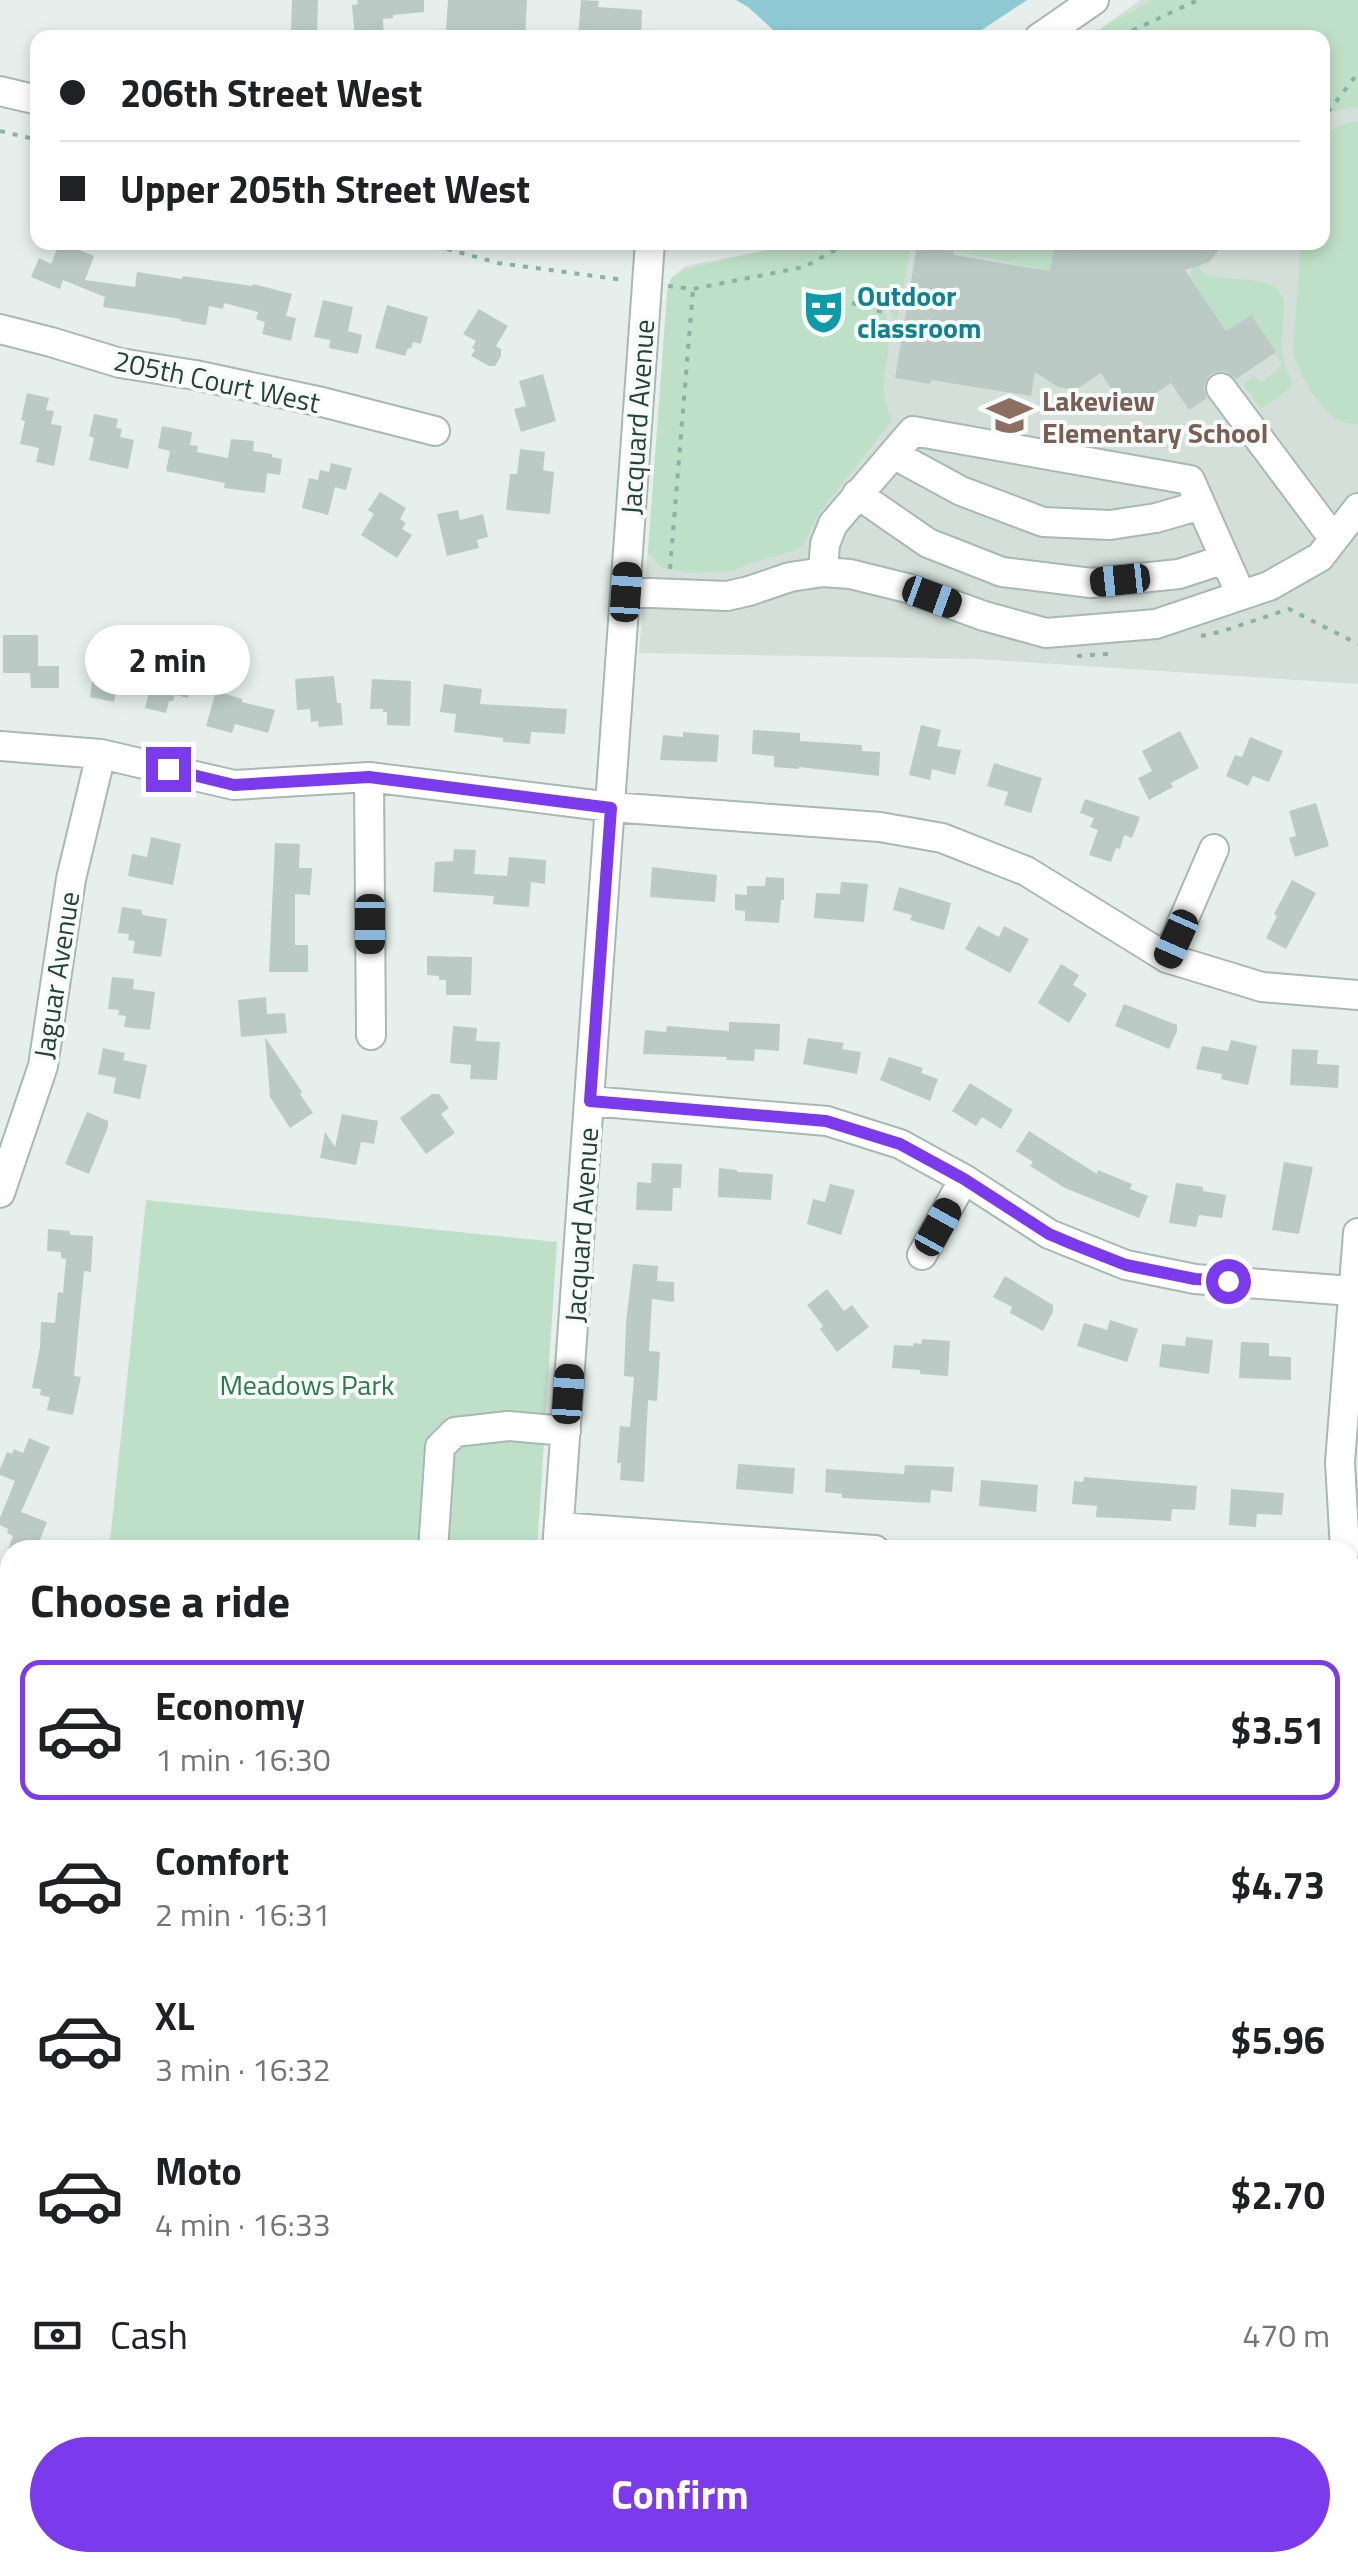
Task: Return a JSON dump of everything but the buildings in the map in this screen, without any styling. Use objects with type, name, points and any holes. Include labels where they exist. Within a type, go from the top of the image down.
[{"type":"street","points":[[1051,30],[1094,0]]},
{"type":"street","points":[[0,91],[30,98]]},
{"type":"street","name":"Jacquard Avenue","points":[[558,1538],[649,250]]},
{"type":"street","name":"205th Court West","points":[[0,330],[120,363],[322,402],[435,431]]},
{"type":"street","points":[[1221,388],[1334,538]]},
{"type":"street","points":[[822,572],[832,524],[914,431],[1190,480],[1241,595]]},
{"type":"street","points":[[893,454],[961,490],[1044,522],[1110,525],[1156,518],[1201,505]]},
{"type":"street","points":[[857,494],[928,544],[1002,572],[1090,583],[1179,574],[1225,559]]},
{"type":"street","points":[[626,592],[726,596],[822,572],[880,580],[1046,633],[1156,624],[1269,586],[1320,557],[1358,508]]},
{"type":"street","points":[[0,746],[101,754],[234,785],[369,777],[611,808],[880,826],[942,838],[1026,871],[1167,958],[1262,987],[1358,995]]},
{"type":"street","name":"Jaguar Avenue","points":[[0,1193],[43,1066],[71,878],[101,754]]},
{"type":"street","points":[[369,777],[371,1035]]},
{"type":"street","points":[[1167,958],[1214,849]]},
{"type":"street","points":[[590,1101],[826,1121],[900,1144],[964,1179],[1049,1234],[1126,1265],[1195,1279],[1352,1291]]},
{"type":"street","points":[[922,1255],[964,1179]]},
{"type":"street","points":[[1344,1540],[1340,1462],[1358,1232]]},
{"type":"street","points":[[434,1540],[440,1446],[455,1432],[508,1426],[566,1431]]},
{"type":"street","points":[[558,1538],[611,1540]]},
{"type":"path","points":[[1132,30],[1198,0]]},
{"type":"path","points":[[1330,109],[1358,72]]},
{"type":"path","points":[[0,131],[30,138]]},
{"type":"path","points":[[451,250],[498,263],[694,289],[804,268],[836,250]]},
{"type":"path","points":[[852,303],[889,314]]},
{"type":"shaded area","name":"Lakeview Elementary School","points":[[1140,0],[1358,0],[1358,684],[978,659],[639,653],[671,278],[686,266],[767,250],[1330,250],[1330,30],[1099,30]]},
{"type":"green space","points":[[1152,0],[1358,0],[1358,107],[1330,112],[1330,30],[1099,30]]},
{"type":"green space","points":[[1358,122],[1358,424],[1338,420],[1322,406],[1303,378],[1293,351],[1300,250],[1330,250],[1333,129]]},
{"type":"green space","points":[[768,250],[910,250],[896,328],[887,302],[886,307],[889,342],[883,389],[892,421],[819,513],[803,546],[731,571],[691,573],[661,567],[648,553],[667,292],[671,278],[684,270]]},
{"type":"green space","points":[[945,250],[1054,250],[1050,271]]},
{"type":"green space","points":[[1192,265],[1200,266],[1210,275],[1264,282],[1282,295],[1282,354],[1293,383],[1261,409],[1243,384],[1254,376],[1261,383],[1282,365],[1251,315],[1226,331],[1190,277]]},
{"type":"green space","name":"Meadows Park","points":[[146,1200],[557,1242],[538,1540],[110,1540]]},
{"type":"water","points":[[736,0],[1027,0],[982,30],[773,30]]},
{"type":"place","name":"Outdoor classroom","points":[[824,311]]},
{"type":"place","name":"Lakeview Elementary School","points":[[1009,416]]},
{"type":"route","points":[[168,769],[234,785],[369,777],[611,808],[590,1101],[826,1121],[900,1144],[964,1179],[1049,1234],[1075,1245],[1126,1265],[1195,1279],[1228,1281]]}]
